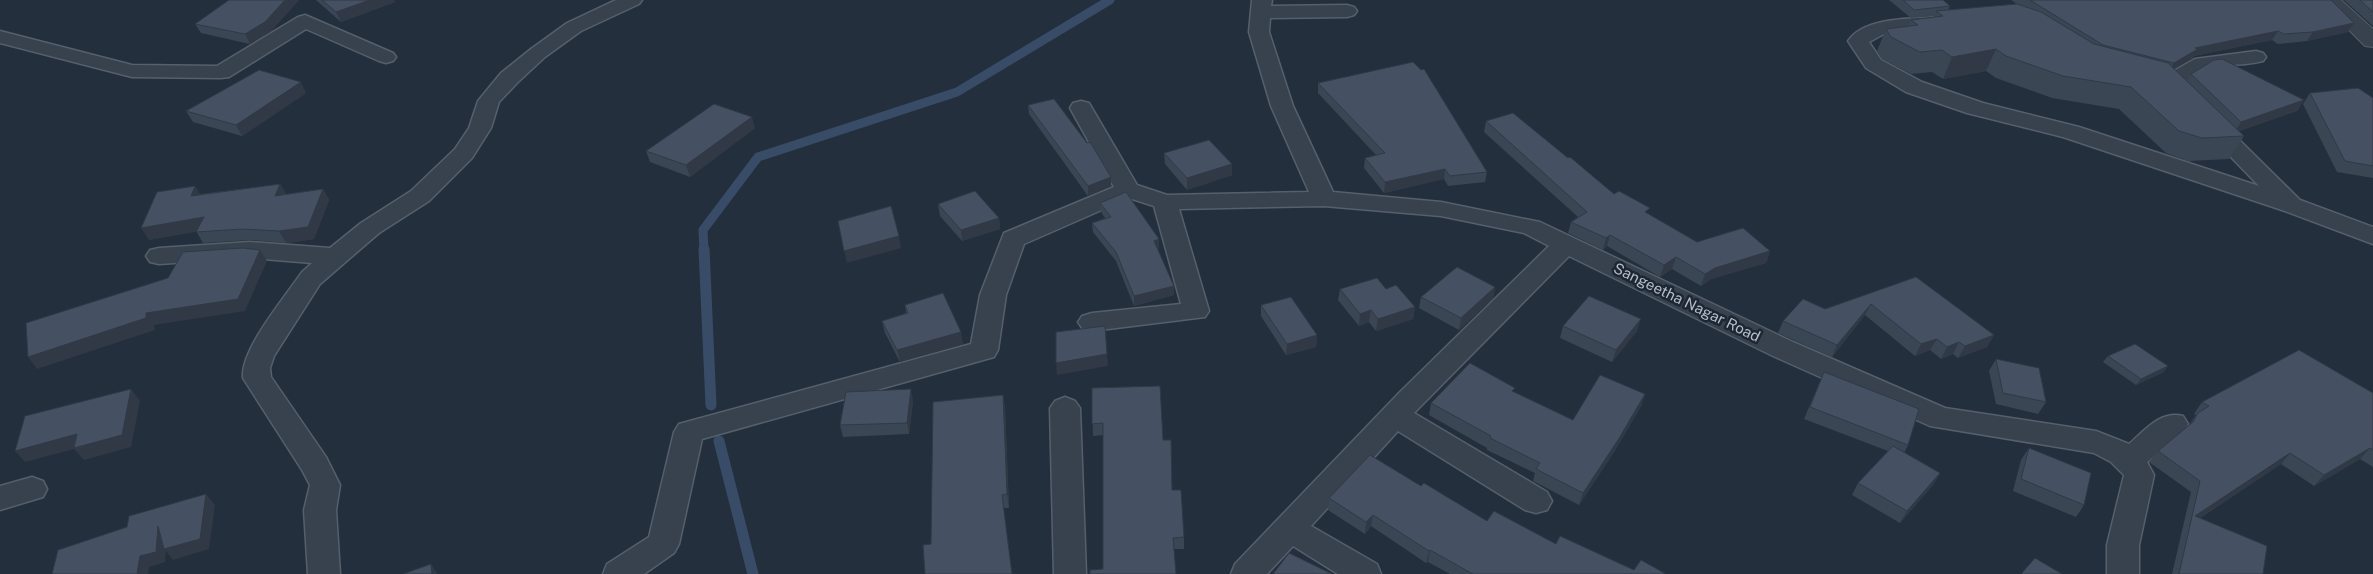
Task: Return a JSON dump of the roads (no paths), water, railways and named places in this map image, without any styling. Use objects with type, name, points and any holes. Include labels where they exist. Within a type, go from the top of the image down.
[{"type":"street","points":[[324,574],[320,510],[325,485],[315,466],[257,378],[256,368],[260,355],[290,306],[311,278],[370,228],[420,196],[464,153],[480,128],[489,102],[508,78],[574,27],[632,0]]},
{"type":"street","points":[[2329,0],[2373,41]]},
{"type":"street","points":[[1324,199],[1282,106],[1259,32],[1262,6],[1347,11]]},
{"type":"street","points":[[0,37],[132,71],[221,72],[305,21],[386,57]]},
{"type":"street","points":[[1958,22],[1874,30],[1863,34],[1858,40],[1873,64],[1914,87],[1976,108],[2072,132],[2291,205],[2373,236]]},
{"type":"street","points":[[2182,96],[2202,64],[2256,57]]},
{"type":"street","points":[[2150,73],[2182,96],[2291,205]]},
{"type":"street","points":[[619,574],[663,544],[689,432],[984,350],[993,294],[1013,239],[1128,190],[1081,108]]},
{"type":"street","name":"Sangeetha Nagar Road","points":[[1128,190],[1165,202],[1324,199],[1441,209],[1531,227],[1783,349],[1940,418],[2096,442],[2114,448],[2129,460]]},
{"type":"street","points":[[1092,322],[1196,311],[1165,202]]},
{"type":"street","points":[[1247,574],[1395,415],[1567,243]]},
{"type":"street","points":[[159,256],[250,250],[336,257]]},
{"type":"street","points":[[1066,408],[1070,574]]},
{"type":"street","points":[[1395,415],[1536,501]]},
{"type":"street","points":[[2123,574],[2123,545],[2138,474],[2129,460],[2173,424]]},
{"type":"street","points":[[0,498],[32,490]]},
{"type":"street","points":[[1290,528],[1365,574]]},
{"type":"waterway","points":[[704,251],[703,230],[758,157],[957,92],[1110,0]]},
{"type":"waterway","points":[[704,249],[711,405]]},
{"type":"waterway","points":[[719,441],[753,574]]}]
